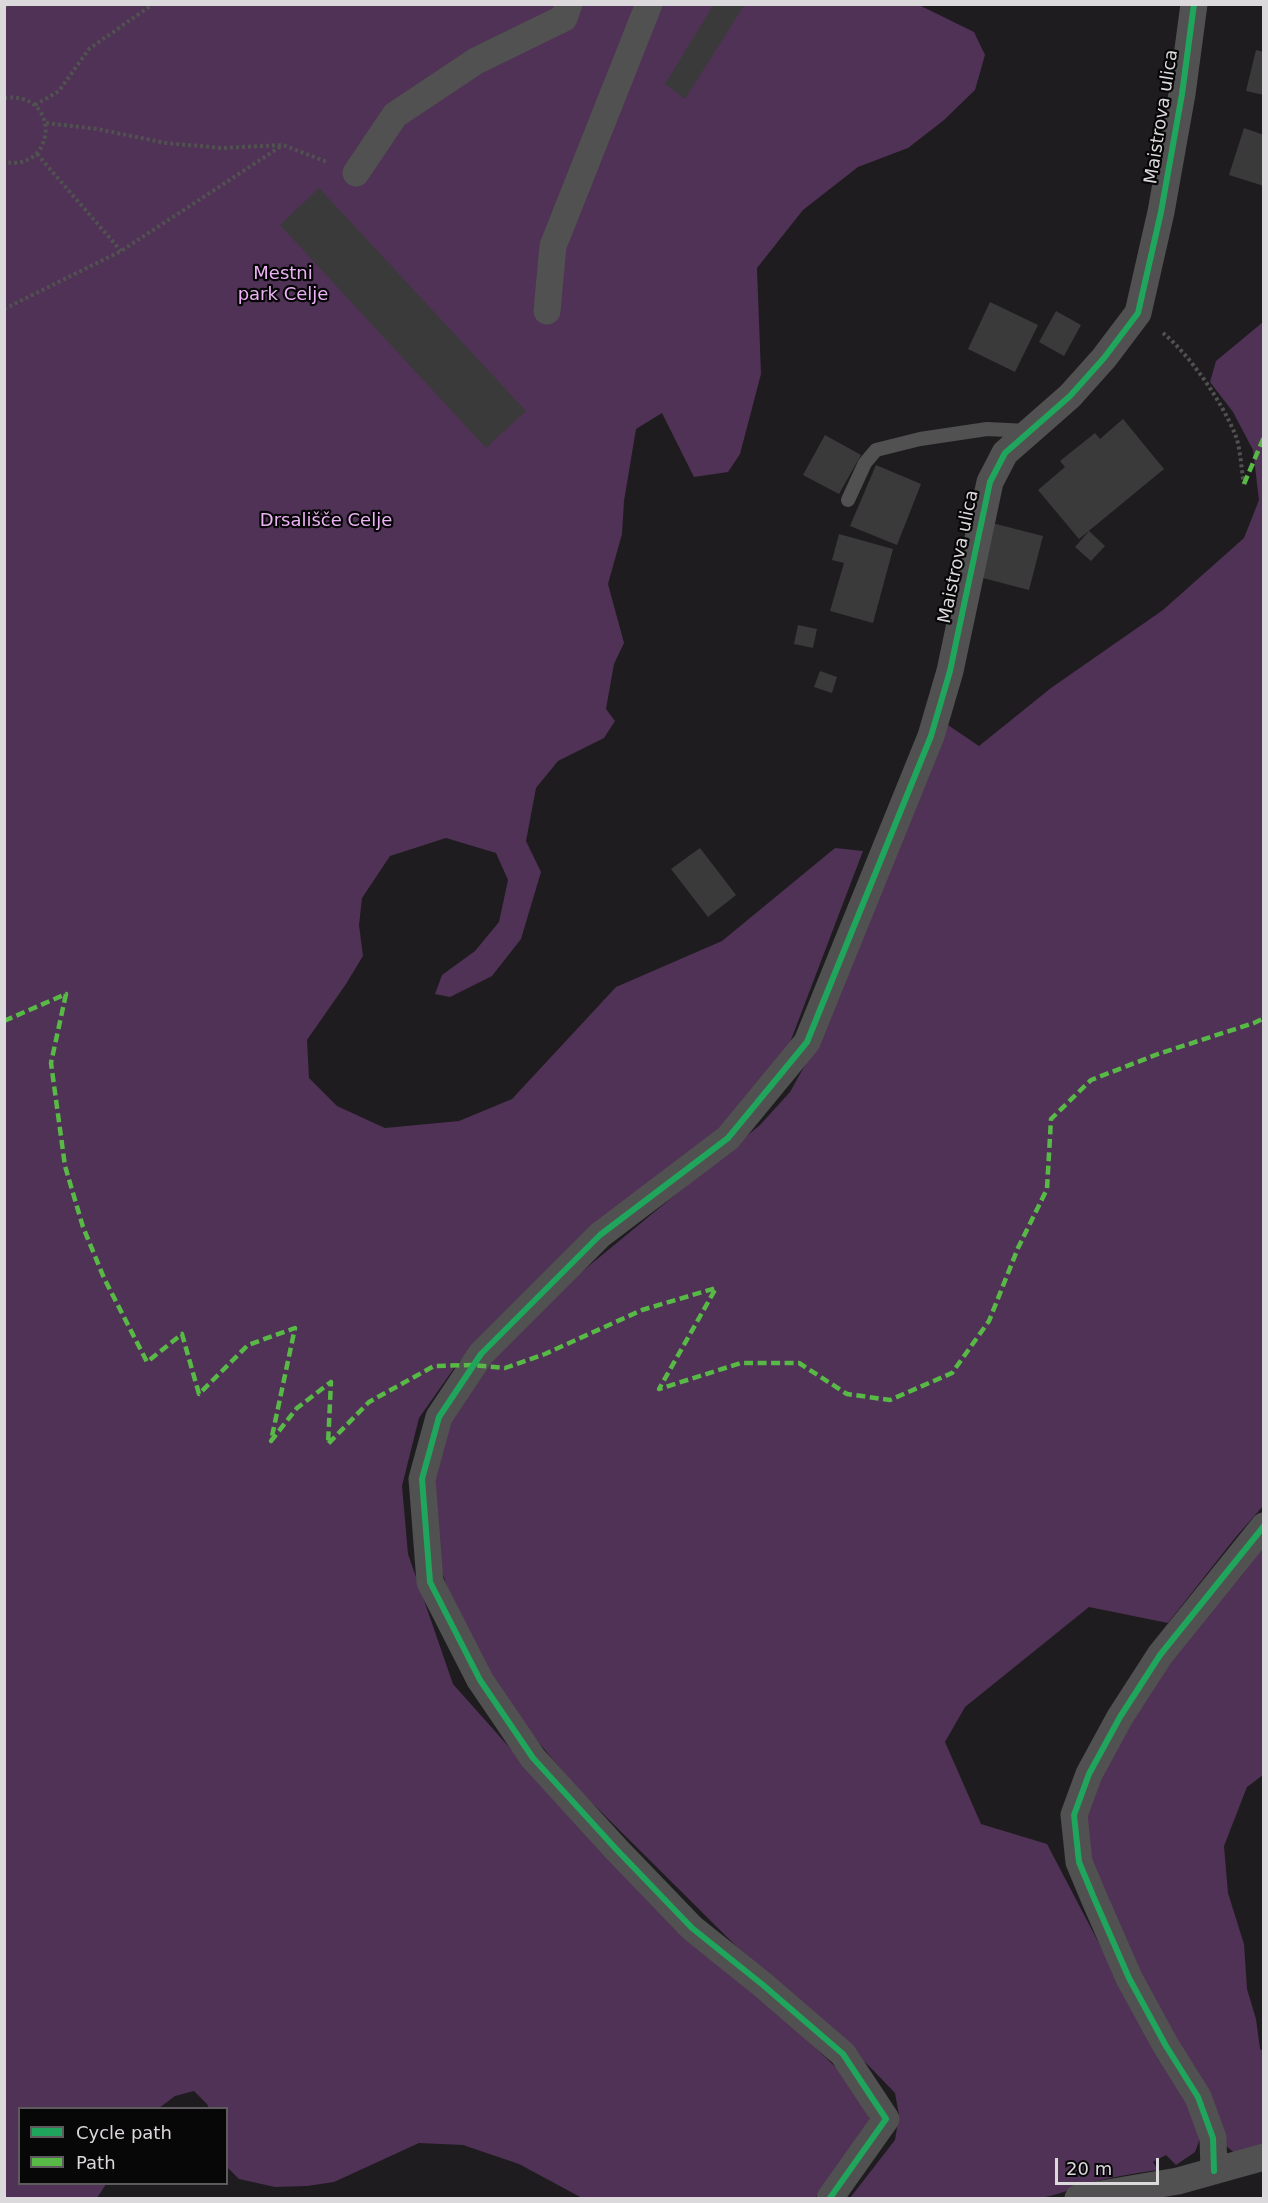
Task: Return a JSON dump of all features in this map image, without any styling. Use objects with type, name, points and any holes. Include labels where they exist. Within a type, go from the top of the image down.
[{"type":"street","points":[[356,173],[395,115],[476,61],[564,18],[569,4]]},
{"type":"street","points":[[547,311],[553,246],[649,4]]},
{"type":"street","name":"Maistrova ulica","points":[[830,2199],[886,2119],[843,2054],[763,1984],[692,1928],[616,1849],[534,1758],[480,1680],[430,1582],[422,1479],[439,1417],[481,1353],[600,1235],[728,1138],[807,1042],[931,736],[950,671],[990,482],[1005,453],[1070,396],[1104,358],[1138,313],[1161,212],[1182,94],[1194,4]]},
{"type":"street","points":[[1214,2171],[1213,2138],[1198,2097],[1166,2046],[1129,1978],[1079,1862],[1074,1815],[1089,1774],[1099,1755],[1120,1717],[1160,1655],[1263,1526]]},
{"type":"street","points":[[1078,2199],[1178,2181],[1263,2157]]},
{"type":"lane","points":[[848,500],[865,463],[876,450],[920,439],[987,429],[1029,431]]},
{"type":"path","points":[[35,105],[59,91],[89,49],[153,4]]},
{"type":"path","points":[[4,98],[26,99],[42,113],[46,123],[44,145],[37,154],[17,163],[5,163]]},
{"type":"path","points":[[46,123],[97,129],[166,143],[222,148],[283,145],[356,173]]},
{"type":"path","points":[[4,309],[121,251],[283,145]]},
{"type":"path","points":[[37,154],[121,251]]},
{"type":"path","points":[[1138,313],[1175,344],[1209,387],[1236,435],[1244,484]]},
{"type":"green space","points":[[5,5],[919,5],[974,32],[985,55],[975,90],[944,120],[908,148],[858,167],[803,210],[757,268],[761,374],[740,454],[728,472],[694,477],[662,413],[636,429],[624,501],[622,534],[608,584],[624,643],[614,664],[606,709],[615,721],[604,738],[558,761],[536,788],[526,841],[541,872],[521,939],[492,976],[450,997],[435,994],[442,975],[475,951],[499,922],[508,880],[496,853],[446,838],[390,856],[362,898],[359,925],[363,956],[307,1040],[309,1078],[337,1106],[385,1128],[459,1121],[512,1099],[616,987],[722,941],[835,848],[863,851],[786,1053],[746,1107],[551,1269],[457,1364],[419,1418],[402,1486],[408,1554],[453,1684],[542,1784],[852,2083],[870,2120],[815,2198],[582,2198],[519,2164],[463,2145],[419,2143],[334,2182],[275,2187],[239,2179],[228,2168],[228,2107],[208,2107],[194,2091],[175,2096],[160,2107],[18,2107],[18,2185],[105,2185],[97,2198],[5,2198]]},
{"type":"green space","points":[[1263,322],[1263,1506],[1168,1623],[1089,1607],[965,1707],[945,1742],[981,1824],[1047,1844],[1155,2054],[1195,2112],[1201,2136],[1195,2152],[1176,2165],[1166,2155],[1153,2162],[1158,2170],[1098,2181],[1046,2197],[850,2198],[895,2140],[899,2115],[895,2093],[869,2066],[736,1946],[575,1786],[503,1700],[452,1602],[435,1551],[434,1463],[448,1422],[483,1369],[579,1274],[760,1125],[790,1092],[815,1047],[945,723],[979,746],[1051,688],[1163,610],[1244,538],[1259,500],[1253,450],[1233,412],[1210,382],[1216,361]]},
{"type":"green space","points":[[1263,1547],[1263,1775],[1247,1787],[1224,1846],[1228,1893],[1244,1944],[1247,1989],[1256,2019],[1260,2049],[1263,2051],[1263,2148],[1236,2154],[1226,2146],[1154,2011],[1092,1871],[1082,1801],[1097,1768],[1192,1632]]},
{"type":"building","points":[[714,4],[745,4],[685,99],[665,84]]},
{"type":"building","points":[[1256,50],[1264,52],[1264,95],[1246,91]]},
{"type":"building","points":[[1244,128],[1264,135],[1264,186],[1229,175]]},
{"type":"building","points":[[319,188],[526,411],[486,448],[280,225]]},
{"type":"building","points":[[990,302],[1038,325],[1015,372],[968,349]]},
{"type":"building","points":[[1056,311],[1081,325],[1064,356],[1039,342]]},
{"type":"building","points":[[1123,419],[1164,469],[1079,539],[1038,490],[1065,467],[1060,461],[1095,433],[1100,439]]},
{"type":"building","points":[[825,435],[861,455],[839,494],[803,475]]},
{"type":"building","points":[[876,465],[921,484],[897,545],[850,526]]},
{"type":"building","points":[[992,523],[1043,536],[1029,590],[979,577]]},
{"type":"building","points":[[1089,531],[1105,546],[1091,561],[1075,547]]},
{"type":"building","points":[[839,534],[893,549],[873,623],[830,611],[844,563],[832,560]]},
{"type":"building","points":[[798,625],[817,629],[813,648],[794,644]]},
{"type":"building","points":[[820,671],[837,677],[832,693],[814,687]]},
{"type":"building","points":[[700,848],[736,895],[708,917],[671,869]]},
{"type":"marked path","points":[[1244,484],[1264,437]]},
{"type":"marked path","points":[[4,1021],[66,994],[51,1063],[65,1166],[83,1227],[104,1278],[147,1362],[182,1334],[199,1394],[248,1345],[295,1328],[271,1441],[297,1408],[331,1382],[328,1444],[369,1402],[434,1366],[473,1365],[505,1368],[545,1354],[642,1310],[716,1288],[659,1389],[741,1363],[799,1363],[847,1394],[890,1400],[952,1373],[989,1321],[1018,1248],[1047,1189],[1051,1119],[1091,1080],[1158,1054],[1264,1018]]},
{"type":"cycle path","points":[[830,2198],[886,2119],[843,2054],[692,1928],[533,1758],[480,1680],[430,1582],[422,1479],[439,1417],[481,1354],[600,1235],[728,1138],[807,1042],[931,736],[950,671],[990,482],[1005,453],[1070,396],[1104,358],[1138,313],[1161,212],[1182,94],[1194,4]]},
{"type":"cycle path","points":[[1214,2171],[1213,2138],[1198,2097],[1166,2046],[1129,1978],[1079,1862],[1074,1815],[1089,1774],[1120,1717],[1160,1655],[1264,1526]]},
{"type":"park label","name":"Mestni park Celje","points":[[283,284]]},
{"type":"park label","name":"Drsališče Celje","points":[[326,521]]}]
